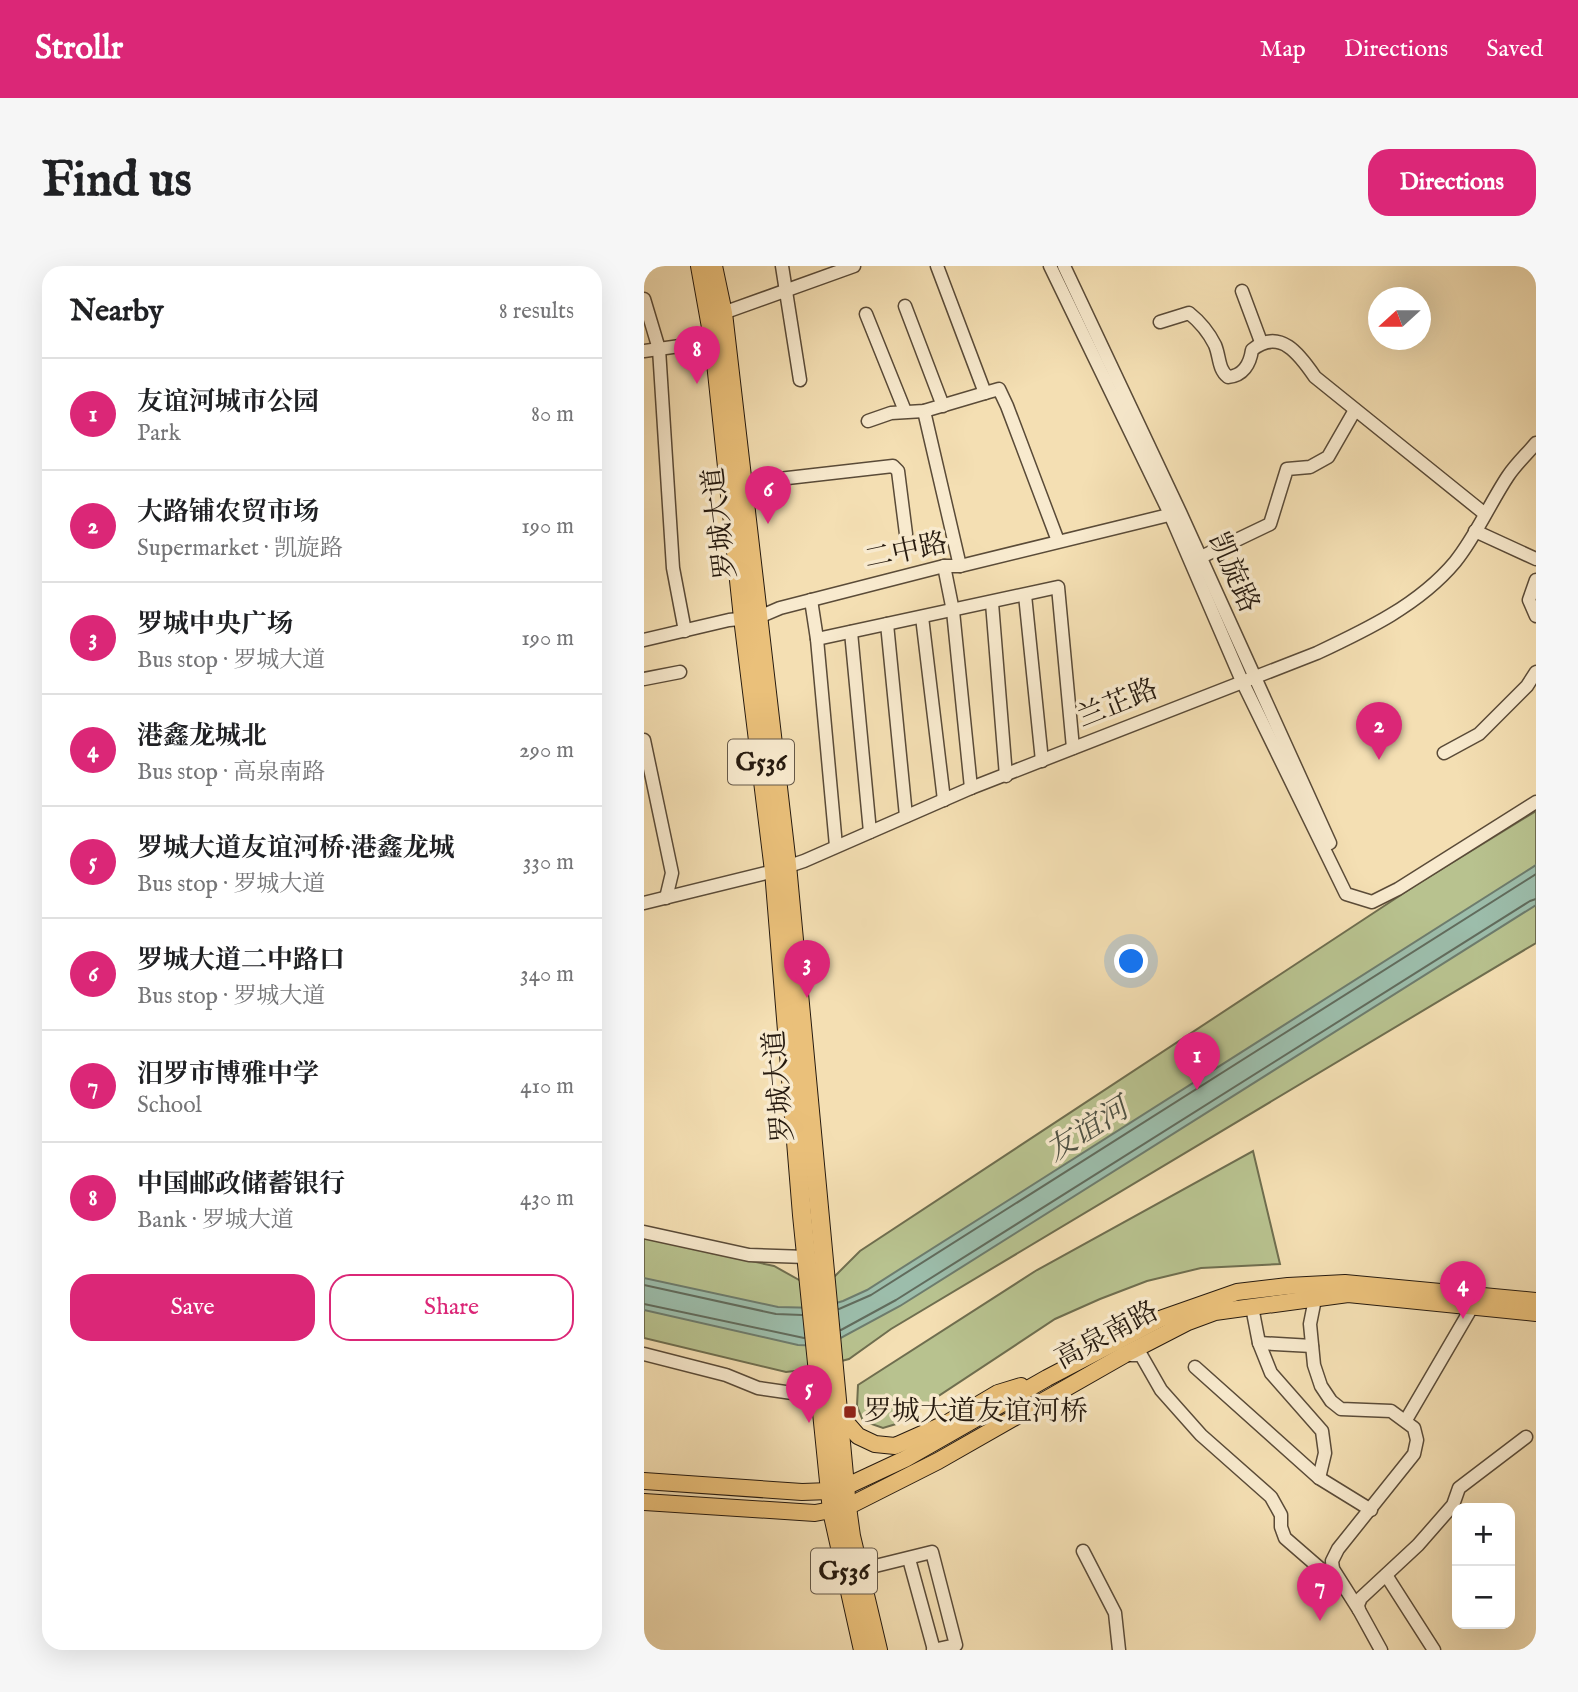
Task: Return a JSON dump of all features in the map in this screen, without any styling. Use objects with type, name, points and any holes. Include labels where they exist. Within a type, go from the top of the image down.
[{"type":"highway","name":"罗城大道","points":[[700,266],[714,344],[751,617],[781,868],[811,1258],[824,1360],[838,1412],[839,1509],[836,1536],[863,1650]]},
{"type":"highway","name":"罗城大道","points":[[713,266],[723,313],[751,617]]},
{"type":"highway","name":"罗城大道","points":[[824,1360],[820,1397],[838,1489]]},
{"type":"highway","name":"罗城大道","points":[[839,1509],[859,1570],[878,1650]]},
{"type":"main road","name":"高泉南路","points":[[644,1481],[802,1492],[838,1489],[905,1459],[1046,1378],[1160,1319],[1237,1292],[1345,1283],[1536,1301]]},
{"type":"main road","name":"高泉南路","points":[[644,1502],[806,1512],[839,1509],[938,1461],[1124,1354],[1188,1322],[1215,1312],[1348,1294],[1536,1313]]},
{"type":"main road","points":[[838,1412],[858,1436],[875,1444],[895,1446],[949,1422],[998,1393],[1046,1378]]},
{"type":"street","points":[[782,266],[788,290],[800,380]]},
{"type":"street","points":[[723,313],[854,266]]},
{"type":"street","points":[[937,266],[985,393]]},
{"type":"street","points":[[1050,266],[1175,513],[1247,679]]},
{"type":"street","name":"凯旋路","points":[[1064,266],[1175,513],[1199,558],[1247,679],[1358,900],[1371,902],[1398,889],[1536,802]]},
{"type":"street","points":[[1242,290],[1261,342]]},
{"type":"street","points":[[644,299],[660,349],[673,568],[685,631]]},
{"type":"street","points":[[905,306],[943,406]]},
{"type":"street","points":[[1160,322],[1189,313],[1199,322],[1214,344],[1222,372],[1228,377],[1234,377],[1244,370],[1251,359],[1252,350],[1261,342],[1279,341],[1299,354],[1315,377],[1485,514]]},
{"type":"street","points":[[866,314],[905,411]]},
{"type":"street","points":[[644,351],[701,343],[714,344]]},
{"type":"street","points":[[868,421],[891,413],[924,411],[999,389],[1058,541]]},
{"type":"street","points":[[1199,558],[1270,524],[1287,469],[1311,467],[1328,457],[1355,410]]},
{"type":"street","points":[[924,411],[960,566]]},
{"type":"street","name":"兰芷路","points":[[644,904],[804,861],[971,788],[1317,653],[1352,636],[1406,605],[1432,586],[1456,561],[1510,473],[1536,443]]},
{"type":"street","points":[[769,480],[893,466],[898,471],[906,534]]},
{"type":"street","name":"二中路","points":[[644,640],[751,617],[944,566],[960,566],[1175,513]]},
{"type":"street","points":[[1475,531],[1536,559]]},
{"type":"street","points":[[944,566],[953,611],[971,788]]},
{"type":"street","points":[[1536,580],[1530,600],[1536,616]]},
{"type":"street","points":[[817,639],[1058,587],[1073,748]]},
{"type":"street","points":[[1025,595],[1042,761]]},
{"type":"street","points":[[811,600],[836,846]]},
{"type":"street","points":[[992,603],[1006,776]]},
{"type":"street","points":[[922,617],[944,800]]},
{"type":"street","points":[[887,624],[906,816]]},
{"type":"street","points":[[851,632],[870,832]]},
{"type":"street","points":[[644,679],[680,671]]},
{"type":"street","points":[[1444,753],[1479,734],[1527,686],[1536,672]]},
{"type":"street","points":[[644,740],[672,873],[666,898]]},
{"type":"street","points":[[644,1232],[749,1255],[811,1258]]},
{"type":"street","points":[[1315,1299],[1310,1325],[1314,1364],[1321,1386],[1331,1401],[1341,1409],[1391,1411],[1414,1428],[1414,1454],[1338,1549],[1332,1561],[1333,1569],[1381,1650]]},
{"type":"street","points":[[1252,1307],[1259,1343],[1270,1373],[1322,1431],[1325,1453],[1319,1478]]},
{"type":"street","points":[[1406,1420],[1472,1307]]},
{"type":"street","points":[[1259,1343],[1312,1346]]},
{"type":"street","points":[[644,1354],[726,1375],[758,1388],[820,1397]]},
{"type":"street","points":[[1124,1354],[1141,1355],[1161,1390],[1201,1435],[1271,1497],[1281,1515],[1284,1538],[1324,1571],[1333,1569]]},
{"type":"street","points":[[1195,1367],[1319,1478],[1371,1510]]},
{"type":"street","points":[[1359,1610],[1361,1598],[1418,1545],[1453,1504],[1459,1488],[1526,1437]]},
{"type":"street","points":[[1083,1551],[1115,1613],[1119,1650]]},
{"type":"street","points":[[859,1570],[932,1552],[956,1645],[934,1650],[909,1559]]},
{"type":"street","points":[[1386,1575],[1434,1650]]},
{"type":"green space","points":[[1536,811],[1536,943],[891,1329],[849,1359],[811,1369],[786,1372],[644,1338],[644,1238],[774,1266],[801,1281],[835,1276],[860,1251],[1416,885]]},
{"type":"green space","points":[[1253,1151],[1280,1264],[1201,1268],[1147,1281],[1055,1319],[896,1424],[883,1428],[863,1421],[857,1406],[858,1385],[1037,1270]]},
{"type":"water","name":"友谊河","points":[[1536,865],[1536,905],[900,1306],[826,1346],[798,1345],[644,1310],[644,1278],[778,1307],[819,1308],[867,1290]]},
{"type":"place","name":"中国邮政储蓄银行","points":[[697,384]]},
{"type":"place","name":"罗城大道二中路口","points":[[768,524]]},
{"type":"place","name":"大路铺农贸市场","points":[[1379,760]]},
{"type":"place","name":"罗城中央广场","points":[[807,998]]},
{"type":"place","name":"友谊河城市公园","points":[[1197,1090]]},
{"type":"place","name":"港鑫龙城北","points":[[1463,1319]]},
{"type":"place","name":"罗城大道友谊河桥","points":[[850,1412]]},
{"type":"place","name":"罗城大道友谊河桥·港鑫龙城","points":[[809,1423]]},
{"type":"place","name":"汨罗市博雅中学","points":[[1320,1621]]}]
